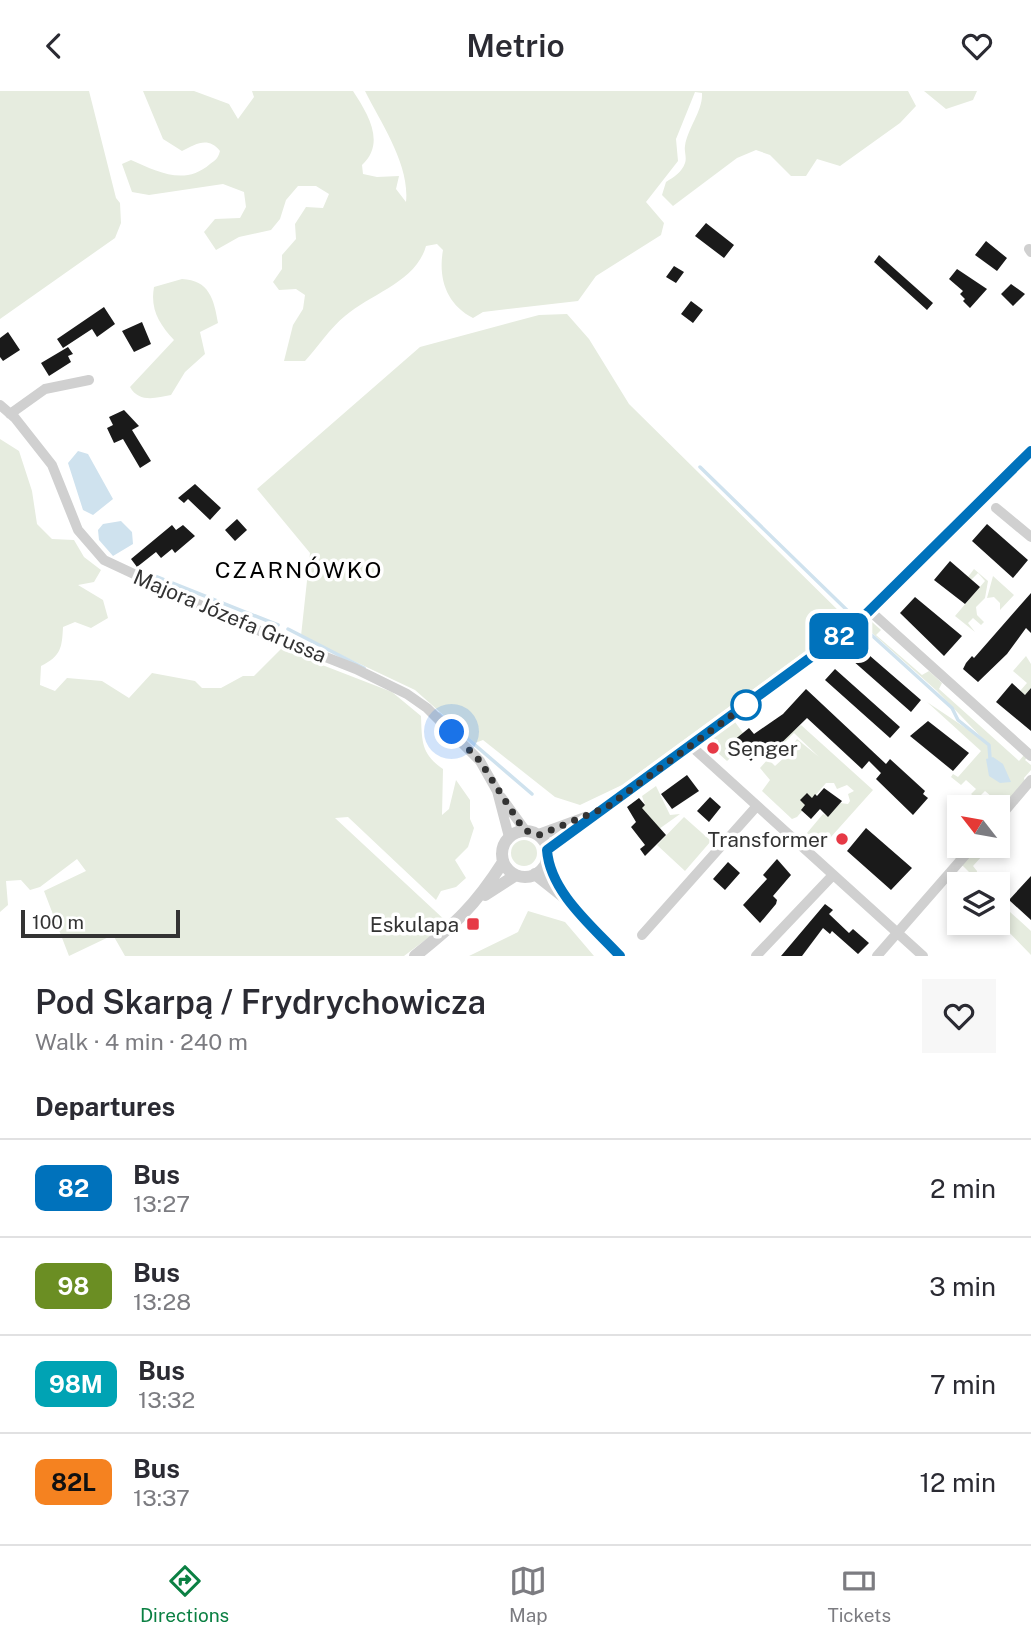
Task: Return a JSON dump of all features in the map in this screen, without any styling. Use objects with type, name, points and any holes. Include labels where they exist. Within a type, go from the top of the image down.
[{"type":"street","points":[[10,414],[45,389],[89,380]]},
{"type":"street","name":"Majora Józefa Grussa","points":[[0,405],[52,465],[78,530],[104,560],[218,614],[356,669],[407,694],[427,708],[480,761],[524,830]]},
{"type":"street","points":[[535,874],[547,856],[592,816],[621,798],[870,611],[1031,451]]},
{"type":"street","points":[[996,507],[1031,537]]},
{"type":"street","points":[[870,611],[1031,756]]},
{"type":"street","points":[[690,745],[923,956]]},
{"type":"street","points":[[1010,805],[1031,780]]},
{"type":"street","name":"Majora Józefa Grussa","points":[[497,791],[509,837]]},
{"type":"street","points":[[642,935],[756,807]]},
{"type":"street","points":[[415,956],[454,924],[481,897],[503,862],[502,852],[509,837],[524,830],[539,835],[592,816]]},
{"type":"street","points":[[539,835],[569,901]]},
{"type":"street","points":[[877,956],[963,858]]},
{"type":"street","points":[[503,862],[516,875]]},
{"type":"street","points":[[481,897],[516,875],[535,874],[569,901],[620,956]]},
{"type":"street","points":[[756,956],[833,875]]},
{"type":"shaded area","points":[[0,91],[89,91],[116,198],[120,203],[121,223],[115,238],[0,319]]},
{"type":"shaded area","points":[[143,91],[194,91],[229,104],[238,119],[254,97],[252,91],[353,91],[369,119],[374,138],[369,156],[362,165],[363,174],[377,177],[399,176],[396,189],[406,202],[404,174],[399,159],[365,91],[908,91],[916,106],[900,123],[840,166],[817,159],[806,176],[791,176],[770,155],[756,150],[737,158],[673,206],[662,195],[666,182],[680,172],[685,163],[687,139],[702,100],[702,93],[695,92],[676,139],[678,161],[646,202],[664,223],[661,235],[596,276],[578,301],[483,312],[473,318],[456,305],[446,289],[442,270],[443,250],[437,244],[426,246],[413,269],[345,316],[305,361],[284,361],[293,325],[303,309],[305,295],[296,289],[279,290],[273,282],[282,269],[282,255],[296,239],[295,224],[306,207],[323,208],[329,194],[316,186],[298,186],[286,200],[280,219],[271,230],[239,237],[216,250],[204,232],[215,219],[240,218],[246,207],[244,192],[223,184],[149,195],[132,192],[122,164],[131,160],[151,169],[181,176],[201,171],[218,157],[220,151],[206,143],[182,151],[163,139]]},
{"type":"shaded area","points":[[924,91],[977,91],[973,100],[946,109]]},
{"type":"shaded area","points":[[182,279],[198,283],[209,292],[218,323],[200,332],[205,354],[185,372],[171,395],[143,397],[130,387],[174,340],[157,316],[153,302],[154,287]]},
{"type":"shaded area","points":[[567,314],[589,339],[629,404],[848,620],[622,785],[580,805],[555,797],[483,740],[475,743],[415,690],[301,636],[310,553],[257,489],[420,347],[539,315]]},
{"type":"shaded area","points":[[0,439],[19,451],[32,491],[37,524],[52,539],[74,540],[84,557],[101,570],[94,582],[78,585],[103,600],[108,618],[91,628],[75,622],[63,627],[59,651],[53,659],[41,666],[40,685],[55,691],[67,678],[102,681],[129,698],[152,673],[195,681],[202,688],[221,688],[243,676],[254,676],[281,649],[392,692],[421,716],[424,746],[430,758],[443,769],[442,815],[449,809],[456,780],[470,800],[470,819],[474,828],[468,847],[455,860],[466,878],[456,887],[441,891],[436,900],[348,817],[335,818],[448,923],[404,956],[125,956],[113,935],[69,956],[44,891],[86,871],[77,859],[40,887],[30,890],[21,880],[6,881],[8,905],[0,912]]},
{"type":"shaded area","points":[[974,569],[988,581],[985,598],[976,607],[977,615],[984,622],[981,625],[973,618],[968,623],[975,632],[955,616],[985,581],[978,573],[971,580],[968,577]]},
{"type":"shaded area","points":[[993,576],[1014,595],[1000,610],[1000,603],[994,597],[987,598]]},
{"type":"shaded area","points":[[872,622],[881,630],[876,635],[922,675],[929,671],[942,683],[939,689],[1019,761],[1024,755],[1027,758],[1025,760],[1031,765],[1031,770],[1024,778],[1025,782],[1010,799],[1010,795],[990,795],[985,791],[981,795],[972,795],[976,789],[966,780],[961,785],[951,777],[953,774],[958,777],[981,751],[927,702],[985,741],[937,691],[862,624]]},
{"type":"shaded area","points":[[1026,656],[1031,664],[1031,688],[1025,695],[1020,691],[1027,683],[1013,671]]},
{"type":"shaded area","points":[[735,722],[743,733],[740,749],[727,761],[718,753],[718,740],[713,738]]},
{"type":"shaded area","points":[[801,725],[873,790],[822,847],[807,833],[823,814],[828,816],[840,803],[848,804],[848,794],[854,791],[847,785],[837,789],[834,783],[826,783],[797,817],[792,819],[762,791],[770,780],[760,768],[768,759],[775,766],[797,746],[794,743],[797,739],[819,757],[794,733],[780,747],[776,744]]},
{"type":"shaded area","points":[[656,786],[670,815],[680,814],[659,829],[641,808],[645,805],[642,796]]},
{"type":"shaded area","points":[[684,817],[711,841],[685,871],[657,845]]},
{"type":"shaded area","points":[[524,840],[533,844],[537,853],[533,862],[524,866],[515,862],[511,853],[515,844]]},
{"type":"shaded area","points":[[955,858],[980,858],[973,866],[977,872],[969,872]]},
{"type":"shaded area","points":[[528,911],[565,922],[594,956],[469,956],[518,932]]},
{"type":"shaded area","points":[[1010,912],[1031,931],[1031,955],[1010,933]]},
{"type":"water","points":[[78,451],[88,454],[113,499],[93,515],[83,510],[68,463]]},
{"type":"water","points":[[121,521],[132,532],[133,544],[113,556],[99,540],[98,530],[103,524]]},
{"type":"water","points":[[993,757],[1003,764],[1011,782],[1000,783],[989,776],[986,759]]},
{"type":"building","points":[[706,223],[734,245],[724,258],[695,236]]},
{"type":"building","points":[[986,241],[1007,258],[997,271],[975,255]]},
{"type":"building","points":[[879,255],[933,303],[927,310],[874,262]]},
{"type":"building","points":[[674,266],[684,272],[676,283],[666,277]]},
{"type":"building","points":[[957,269],[987,289],[970,308],[960,294],[963,291],[949,279]]},
{"type":"building","points":[[1011,284],[1025,294],[1013,306],[1001,294]]},
{"type":"building","points":[[691,301],[703,310],[693,323],[681,314]]},
{"type":"building","points":[[104,307],[115,324],[97,337],[92,329],[63,348],[57,339]]},
{"type":"building","points":[[142,322],[151,344],[134,352],[122,331]]},
{"type":"building","points":[[8,332],[20,350],[3,361],[0,357],[0,338]]},
{"type":"building","points":[[68,347],[73,354],[68,356],[71,362],[49,376],[41,363]]},
{"type":"building","points":[[124,410],[139,426],[132,430],[151,461],[140,468],[123,439],[114,443],[107,428],[113,425],[109,417]]},
{"type":"building","points":[[195,484],[221,508],[210,520],[188,499],[184,503],[178,498]]},
{"type":"building","points":[[237,519],[247,530],[235,541],[225,530]]},
{"type":"building","points":[[987,524],[1028,560],[1013,578],[972,541]]},
{"type":"building","points":[[172,525],[176,530],[183,525],[195,536],[175,553],[172,549],[161,558],[156,552],[137,567],[131,559]]},
{"type":"building","points":[[950,561],[980,587],[965,604],[934,580]]},
{"type":"building","points":[[1031,593],[1031,633],[1026,628],[1007,654],[978,682],[963,669],[966,663],[972,656],[974,658]]},
{"type":"building","points":[[915,597],[962,636],[944,656],[900,613]]},
{"type":"building","points":[[862,649],[921,700],[911,712],[852,660]]},
{"type":"building","points":[[835,669],[900,727],[890,738],[825,680]]},
{"type":"building","points":[[1012,683],[1025,695],[1031,688],[1031,731],[996,702]]},
{"type":"building","points":[[806,689],[886,764],[890,759],[925,791],[923,794],[928,798],[913,815],[876,779],[881,773],[869,761],[862,769],[807,718],[767,757],[760,751],[751,761],[743,754],[733,741],[749,728],[754,734],[783,714]]},
{"type":"building","points":[[928,721],[969,753],[953,771],[910,736]]},
{"type":"building","points":[[687,775],[699,791],[672,809],[661,794]]},
{"type":"building","points":[[824,788],[842,801],[828,817],[820,809],[811,819],[801,810],[805,805],[800,800],[807,793],[812,798],[815,794],[817,796]]},
{"type":"building","points":[[710,797],[721,807],[709,822],[697,811]]},
{"type":"building","points":[[639,798],[645,805],[642,808],[666,835],[645,856],[640,849],[645,845],[631,827],[636,822],[627,807]]},
{"type":"building","points":[[866,828],[912,868],[891,890],[847,851]]},
{"type":"building","points":[[777,859],[791,875],[773,896],[777,900],[776,904],[760,923],[743,905],[767,879],[763,875]]},
{"type":"building","points":[[728,862],[740,873],[725,890],[713,879]]},
{"type":"building","points":[[1031,876],[1031,920],[1010,899]]},
{"type":"building","points":[[825,904],[833,910],[829,914],[849,933],[853,929],[869,943],[858,954],[832,931],[830,934],[823,928],[802,956],[781,956]]},
{"type":"waterway","points":[[700,467],[852,615]]},
{"type":"waterway","points":[[152,575],[278,625]]},
{"type":"waterway","points":[[288,629],[364,668]]},
{"type":"waterway","points":[[866,630],[952,708],[958,720],[989,745],[990,758]]},
{"type":"waterway","points":[[439,714],[532,794]]},
{"type":"bus line","name":"82","points":[[620,956],[569,901],[546,862],[547,850],[855,625],[1031,451]]},
{"type":"place","name":"Senger","points":[[713,748]]},
{"type":"place","name":"Transformer","points":[[842,839]]},
{"type":"place","name":"Eskulapa","points":[[473,924]]},
{"type":"district","name":"CZARNÓWKO","points":[[299,569]]},
{"type":"route","points":[[452,732],[480,761],[524,830],[539,835],[592,816],[607,807],[746,705]]}]
